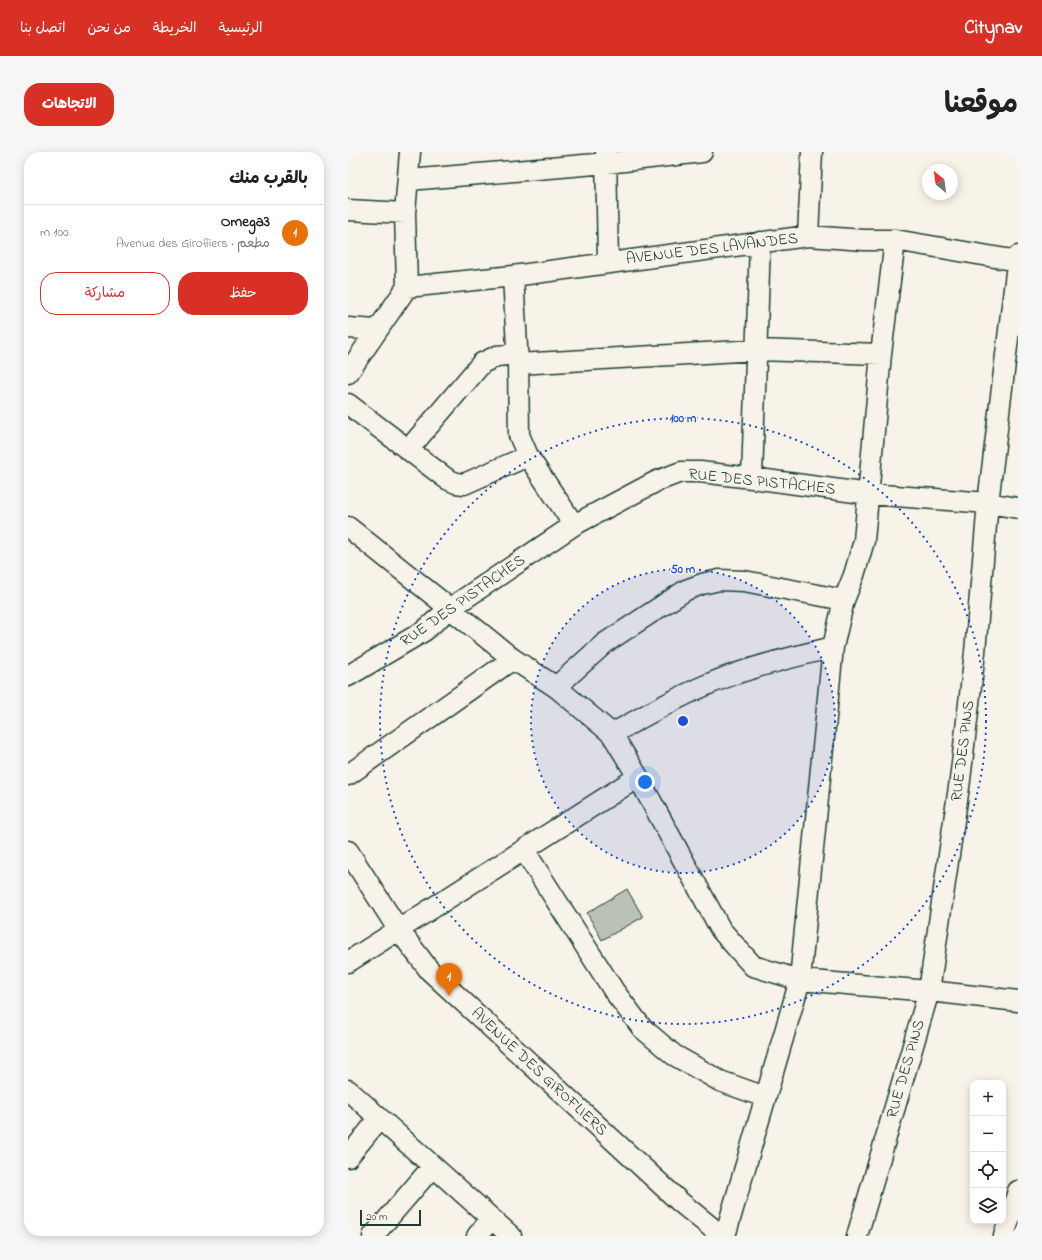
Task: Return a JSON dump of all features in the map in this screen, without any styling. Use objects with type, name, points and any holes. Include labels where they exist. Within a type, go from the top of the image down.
[{"type":"street","points":[[348,372],[407,287],[405,213],[409,180],[410,152]]},
{"type":"street","points":[[409,180],[606,157],[702,152]]},
{"type":"street","points":[[808,236],[812,152]]},
{"type":"street","points":[[606,157],[608,262]]},
{"type":"street","points":[[348,210],[405,213]]},
{"type":"street","name":"AVENUE DES LAVANDES","points":[[407,287],[513,276],[808,236],[864,240],[895,240],[1018,261]]},
{"type":"street","points":[[725,1236],[800,980],[833,647],[844,600],[864,542],[881,354],[895,240]]},
{"type":"street","points":[[752,478],[760,242]]},
{"type":"street","name":"RUE DES PINS","points":[[857,1236],[929,991],[960,780],[975,652],[988,503],[1018,256]]},
{"type":"street","points":[[513,276],[518,359],[518,435],[528,456],[574,525]]},
{"type":"street","points":[[348,328],[376,330]]},
{"type":"street","points":[[408,450],[482,363],[497,356],[518,359],[756,350],[881,354]]},
{"type":"street","points":[[348,404],[447,479],[456,483],[464,484],[528,456]]},
{"type":"street","name":"RUE DES PISTACHES","points":[[348,676],[424,631],[449,609],[574,525],[656,481],[681,472],[700,472],[869,494],[988,503],[1018,508]]},
{"type":"street","points":[[349,529],[513,659],[556,687],[612,734],[638,777],[721,930],[752,966],[800,980],[929,991],[1018,1001]]},
{"type":"street","points":[[556,687],[605,643],[686,590],[702,584],[718,580],[744,580],[844,600]]},
{"type":"street","points":[[612,734],[666,704],[705,685],[765,665],[833,647]]},
{"type":"street","points":[[348,775],[513,659]]},
{"type":"street","points":[[348,962],[638,777]]},
{"type":"street","points":[[524,850],[614,991],[642,1028],[674,1056],[720,1081],[765,1097]]},
{"type":"street","name":"AVENUE DES GIROFLIERS","points":[[348,851],[398,929],[430,972],[680,1202],[722,1236]]},
{"type":"street","points":[[348,1090],[511,1236]]},
{"type":"street","points":[[348,1157],[379,1119]]},
{"type":"street","points":[[373,1236],[433,1166]]},
{"type":"street","points":[[1004,1236],[1018,1191]]},
{"type":"street","points":[[477,1236],[491,1219]]},
{"type":"building","points":[[627,889],[643,917],[602,940],[587,913]]},
{"type":"place","name":"Omega3","points":[[449,996]]}]
